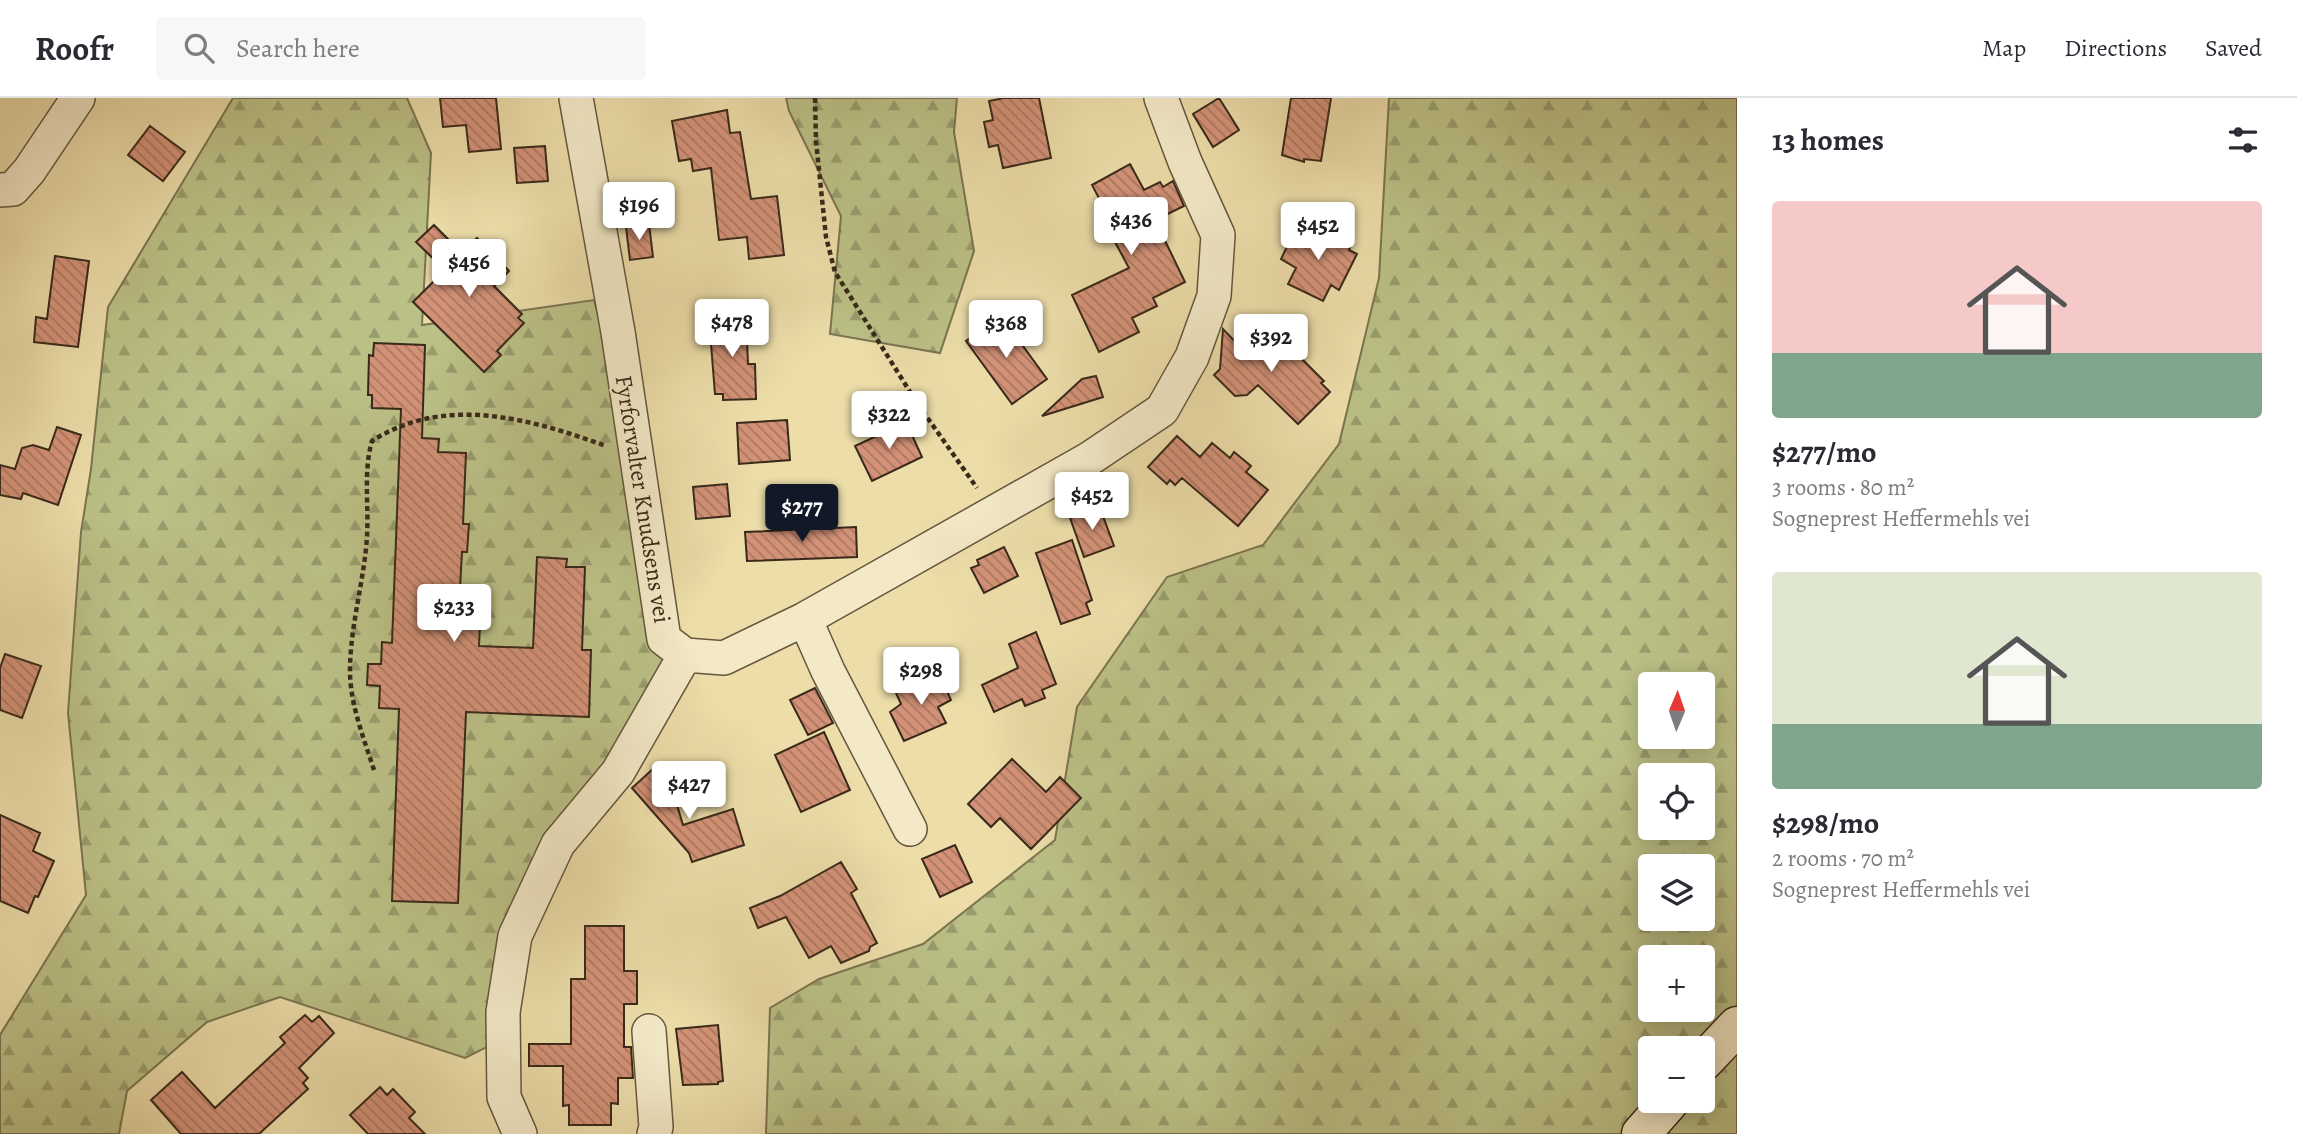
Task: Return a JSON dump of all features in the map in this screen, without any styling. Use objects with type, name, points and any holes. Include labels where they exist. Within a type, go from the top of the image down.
[{"type":"main road","points":[[1715,1049],[1737,1026]]},
{"type":"main road","points":[[1641,1134],[1659,1113]]},
{"type":"street","points":[[0,190],[13,189],[29,172],[78,98]]},
{"type":"street","name":"Fyrforvalter Knudsens vei","points":[[520,1134],[505,1097],[504,1085],[503,1012],[515,936],[558,844],[618,772],[685,655],[664,639],[604,250],[576,98]]},
{"type":"street","points":[[685,655],[724,657],[805,619],[1089,459],[1163,410],[1192,357],[1214,296],[1218,235],[1185,162],[1161,98]]},
{"type":"street","points":[[805,619],[828,671],[910,829]]},
{"type":"street","points":[[649,1031],[656,1127],[654,1134]]},
{"type":"path","points":[[815,98],[816,141],[826,237],[835,272],[918,403],[995,511]]},
{"type":"path","points":[[373,771],[355,706],[350,674],[352,626],[367,539],[368,455],[372,441],[390,429],[418,419],[453,415],[514,418],[564,431],[636,457]]},
{"type":"green space","points":[[233,98],[407,98],[431,153],[422,325],[594,300],[629,431],[677,703],[637,737],[514,944],[515,1033],[465,1058],[280,997],[207,1022],[127,1091],[119,1134],[0,1134],[0,1035],[86,895],[68,713],[81,532],[91,469],[108,307]]},
{"type":"green space","points":[[786,98],[957,98],[954,132],[974,251],[940,353],[830,334],[841,216],[789,111]]},
{"type":"green space","points":[[1389,98],[1737,98],[1737,1134],[766,1134],[770,1008],[819,979],[923,944],[1055,840],[1077,707],[1167,577],[1263,545],[1339,444],[1379,278]]},
{"type":"building","points":[[440,98],[496,98],[501,149],[469,152],[466,125],[443,127]]},
{"type":"building","points":[[1039,98],[1051,158],[1003,168],[998,145],[989,147],[984,122],[993,120],[989,101]]},
{"type":"building","points":[[1219,98],[1239,130],[1213,147],[1193,114]]},
{"type":"building","points":[[1291,98],[1331,98],[1321,161],[1304,159],[1304,162],[1282,155]]},
{"type":"building","points":[[727,110],[730,133],[740,132],[751,199],[777,196],[784,255],[749,259],[747,237],[719,240],[711,168],[693,171],[691,159],[679,161],[672,121]]},
{"type":"building","points":[[150,126],[185,152],[163,181],[128,155]]},
{"type":"building","points":[[545,146],[548,181],[517,183],[514,148]]},
{"type":"building","points":[[1130,164],[1144,190],[1160,182],[1163,187],[1173,181],[1184,206],[1155,220],[1185,282],[1153,298],[1157,306],[1132,318],[1139,332],[1099,352],[1072,295],[1129,268],[1095,205],[1101,202],[1092,185]]},
{"type":"building","points":[[649,224],[653,257],[630,260],[626,227]]},
{"type":"building","points":[[434,225],[462,253],[477,238],[509,271],[494,286],[522,314],[518,318],[524,323],[497,351],[501,355],[484,372],[413,302],[445,270],[416,242]]},
{"type":"building","points":[[1297,226],[1323,237],[1326,230],[1352,243],[1349,250],[1357,254],[1339,290],[1331,285],[1323,301],[1288,284],[1296,268],[1281,259]]},
{"type":"building","points":[[55,256],[89,261],[78,347],[34,342],[36,317],[47,319]]},
{"type":"building","points":[[1001,316],[1047,379],[1012,404],[966,341]]},
{"type":"building","points":[[746,317],[748,364],[755,364],[756,399],[723,400],[723,394],[715,394],[709,319]]},
{"type":"building","points":[[1269,326],[1324,381],[1321,383],[1330,392],[1298,424],[1258,385],[1247,395],[1235,396],[1214,375],[1220,369],[1223,329],[1244,351]]},
{"type":"building","points":[[374,343],[425,345],[422,438],[439,439],[438,452],[466,453],[463,524],[469,524],[467,552],[462,552],[459,606],[480,624],[479,646],[533,648],[537,557],[567,559],[566,567],[585,567],[582,650],[591,650],[589,717],[466,712],[458,903],[392,901],[399,709],[379,708],[380,686],[367,685],[368,664],[381,664],[382,642],[392,643],[401,409],[372,408],[372,395],[368,395],[369,355],[373,356]]},
{"type":"building","points":[[1096,376],[1103,397],[1042,416],[1082,379]]},
{"type":"building","points":[[787,420],[790,460],[739,464],[737,423]]},
{"type":"building","points":[[906,422],[922,457],[872,481],[855,446]]},
{"type":"building","points":[[57,427],[81,435],[58,505],[23,493],[21,499],[0,495],[0,465],[15,469],[22,448],[33,445],[49,450]]},
{"type":"building","points":[[1177,436],[1200,457],[1212,443],[1230,458],[1234,452],[1251,466],[1246,472],[1268,490],[1238,526],[1182,478],[1175,485],[1170,480],[1167,484],[1148,467]]},
{"type":"building","points":[[727,484],[730,516],[696,519],[693,487]]},
{"type":"building","points":[[1100,508],[1114,546],[1084,557],[1070,518]]},
{"type":"building","points":[[856,527],[857,557],[747,561],[745,532]]},
{"type":"building","points":[[1072,540],[1092,600],[1086,603],[1090,614],[1061,624],[1036,553]]},
{"type":"building","points":[[1004,547],[1018,576],[984,593],[971,568],[979,565],[977,560]]},
{"type":"building","points":[[1036,632],[1056,684],[1042,690],[1045,698],[1025,706],[1022,699],[994,712],[982,685],[1018,668],[1009,644]]},
{"type":"building","points":[[5,654],[41,666],[22,718],[0,710],[0,668]]},
{"type":"building","points":[[938,672],[951,700],[938,707],[946,723],[904,741],[890,712],[901,704],[896,693]]},
{"type":"building","points":[[815,688],[833,723],[808,735],[790,700]]},
{"type":"building","points":[[824,732],[850,790],[801,812],[775,755]]},
{"type":"building","points":[[1012,759],[1046,792],[1060,777],[1081,798],[1031,849],[1000,818],[991,827],[968,804]]},
{"type":"building","points":[[654,768],[672,788],[683,825],[733,809],[744,845],[692,862],[689,853],[632,788]]},
{"type":"building","points":[[0,815],[40,833],[33,851],[54,861],[28,913],[0,901]]},
{"type":"building","points":[[955,845],[972,882],[940,897],[922,859]]},
{"type":"building","points":[[841,862],[857,889],[851,893],[877,943],[870,947],[869,951],[841,963],[831,946],[809,958],[786,917],[758,928],[750,908],[780,896]]},
{"type":"building","points":[[585,926],[624,926],[624,971],[637,971],[637,1004],[624,1004],[624,1047],[631,1047],[633,1078],[618,1078],[618,1104],[611,1103],[611,1125],[569,1125],[569,1105],[563,1106],[563,1066],[529,1066],[529,1044],[571,1044],[571,979],[585,979]]},
{"type":"building","points":[[305,1015],[312,1022],[319,1016],[334,1033],[299,1068],[308,1078],[303,1083],[308,1089],[259,1134],[181,1134],[151,1100],[182,1072],[215,1108],[285,1043],[280,1037]]},
{"type":"building","points":[[718,1025],[723,1081],[718,1084],[683,1085],[676,1029]]},
{"type":"building","points":[[380,1087],[387,1095],[393,1089],[415,1112],[409,1118],[425,1134],[368,1134],[350,1115]]}]
